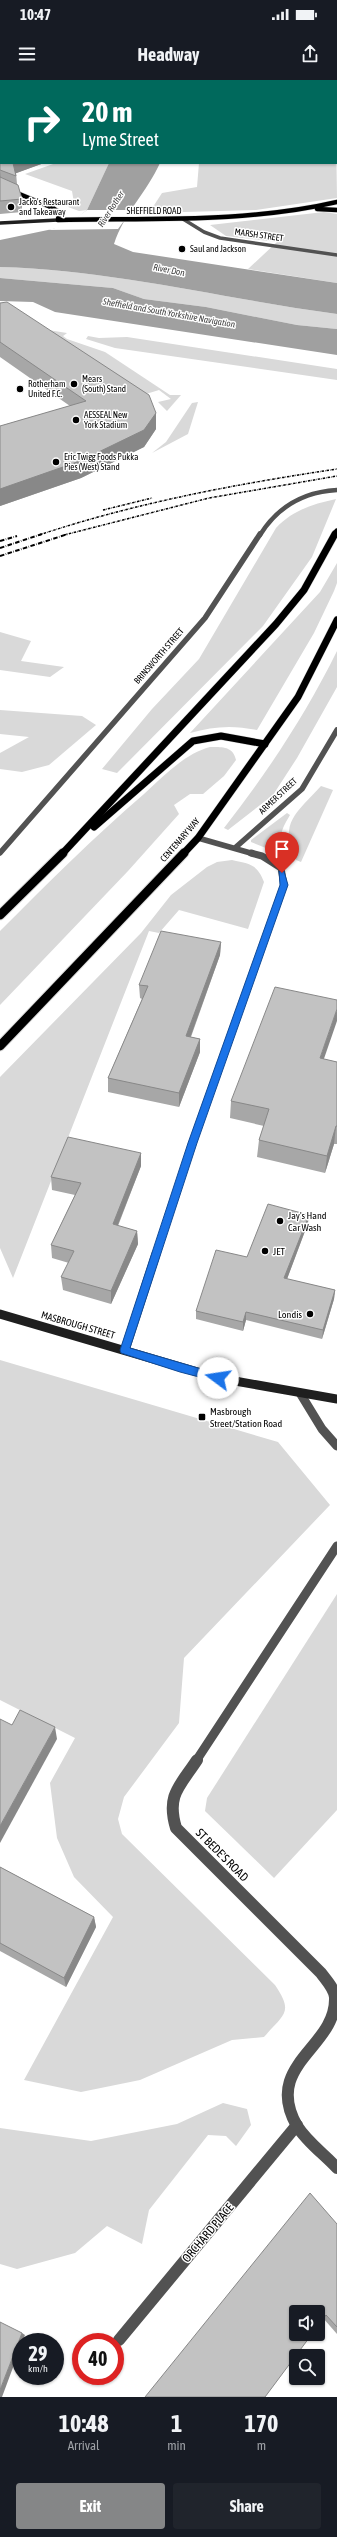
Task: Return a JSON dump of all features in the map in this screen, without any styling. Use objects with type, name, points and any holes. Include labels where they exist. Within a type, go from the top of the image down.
[{"type":"main road","points":[[0,186],[53,208],[58,212],[58,220]]},
{"type":"main road","name":"SHEFFIELD ROAD","points":[[308,209],[337,202]]},
{"type":"main road","name":"SHEFFIELD ROAD","points":[[58,220],[144,218],[183,219],[237,216],[308,209],[337,210]]},
{"type":"main road","points":[[0,915],[58,858],[276,624],[304,590],[337,531]]},
{"type":"main road","name":"CENTENARY WAY","points":[[0,1046],[198,838],[298,697],[337,620]]},
{"type":"main road","points":[[58,858],[193,741],[209,735],[231,735],[265,744]]},
{"type":"street","name":"MARSH STREET","points":[[183,219],[204,232],[220,238],[337,255]]},
{"type":"street","name":"SHEFFIELD ROAD","points":[[0,223],[58,220]]},
{"type":"street","name":"BRINSWORTH STREET","points":[[0,852],[205,618],[266,525],[285,505],[323,491],[337,490]]},
{"type":"street","name":"ARMER STREET","points":[[236,847],[302,789],[337,730]]},
{"type":"street","points":[[124,1350],[192,1143],[284,885],[281,868],[262,856],[236,847],[198,838]]},
{"type":"street","name":"MASBROUGH STREET","points":[[0,1314],[210,1376],[337,1399]]},
{"type":"street","points":[[300,1393],[322,1429],[337,1446]]},
{"type":"street","name":"ST BEDE'S ROAD","points":[[337,1546],[172,1798],[170,1812],[176,1828],[321,1973],[335,1996],[333,2012],[324,2030],[290,2076],[288,2099],[297,2125],[337,2168]]},
{"type":"street","name":"ORCHARD PLACE","points":[[124,2334],[297,2125]]},
{"type":"shaded area","points":[[53,164],[109,164],[87,210],[79,211],[68,207],[74,203],[72,191],[25,174]]},
{"type":"shaded area","points":[[199,164],[336,164],[337,198],[256,210],[149,213],[162,193],[197,187]]},
{"type":"shaded area","points":[[324,212],[337,214],[337,283],[248,269],[277,242],[226,236],[210,225]]},
{"type":"shaded area","points":[[0,267],[43,269],[127,279],[337,314],[337,329],[297,325],[206,307],[144,299],[113,288],[0,278]]},
{"type":"shaded area","points":[[48,330],[67,333],[63,336],[67,339],[105,352],[170,395],[181,395],[167,411],[158,402],[171,399],[159,390],[146,394]]},
{"type":"shaded area","points":[[88,336],[99,338],[127,337],[337,369],[337,380],[115,348],[86,339]]},
{"type":"shaded area","points":[[198,402],[188,434],[152,453],[166,442],[192,403]]},
{"type":"shaded area","points":[[336,499],[312,557],[263,626],[117,773],[102,769],[152,709],[199,659],[276,528],[296,512],[319,503]]},
{"type":"shaded area","points":[[337,563],[337,583],[314,633],[257,730],[240,727],[224,727],[190,733],[320,592]]},
{"type":"shaded area","points":[[0,632],[31,641],[21,661],[64,667],[50,677],[0,670]]},
{"type":"shaded area","points":[[337,651],[337,687],[297,758],[273,795],[228,830],[224,828],[285,742],[312,698]]},
{"type":"shaded area","points":[[0,710],[82,716],[96,725],[49,765],[22,772],[0,769],[0,753],[29,737],[0,734]]},
{"type":"shaded area","points":[[210,747],[226,748],[235,755],[236,760],[224,776],[203,794],[190,794],[174,805],[179,814],[128,871],[0,1005],[0,931],[53,878],[167,773],[183,760],[201,750]]},
{"type":"shaded area","points":[[321,786],[333,790],[301,862],[296,860],[291,847],[289,836],[290,827],[298,811]]},
{"type":"shaded area","points":[[287,813],[290,815],[282,831],[281,840],[288,857],[251,842],[251,840]]},
{"type":"shaded area","points":[[232,860],[256,868],[264,882],[248,929],[179,910],[159,933],[149,931],[13,1278],[0,1248],[0,1077],[141,933],[171,895],[207,867],[217,862]]},
{"type":"shaded area","points":[[0,1360],[278,1442],[330,1505],[184,1658],[179,1723],[124,1797],[118,1819],[122,1834],[275,1985],[284,2002],[284,2013],[264,2037],[232,2040],[140,2080],[81,2092],[24,2080],[113,1917],[74,1877],[57,1838],[50,1783],[75,1738],[0,1700]]},
{"type":"shaded area","points":[[337,1594],[337,1810],[274,1878],[205,1811],[207,1798]]},
{"type":"shaded area","points":[[223,2103],[247,2109],[251,2125],[236,2146],[226,2136],[208,2135],[149,2210],[142,2244],[107,2226],[75,2253],[17,2269],[0,2264],[0,2128],[91,2141],[177,2124]]},
{"type":"water","points":[[109,164],[160,164],[149,184],[124,222],[114,244],[133,252],[337,283],[337,314],[127,279],[43,269],[0,267],[0,240],[67,226],[87,210]]},
{"type":"water","name":"Sheffield and South Yorkshire Navigation","points":[[0,278],[113,288],[144,299],[206,307],[297,325],[337,329],[337,355],[55,312],[33,302],[0,301]]},
{"type":"pier","points":[[87,210],[132,210],[118,229],[48,230],[66,225]]},
{"type":"building","points":[[0,164],[13,164],[16,176],[0,170]]},
{"type":"building","points":[[0,177],[18,185],[22,199],[0,201]]},
{"type":"building","name":"AESSEAL New York Stadium","points":[[7,302],[149,395],[156,413],[144,430],[80,461],[0,489],[0,426],[86,401],[0,342],[0,303]]},
{"type":"building","points":[[161,931],[221,942],[186,1036],[200,1039],[179,1093],[108,1078],[148,986],[139,985]]},
{"type":"building","points":[[275,987],[337,1000],[337,1009],[320,1058],[337,1062],[337,1126],[327,1156],[259,1140],[269,1109],[231,1101]]},
{"type":"building","points":[[68,1137],[141,1153],[113,1224],[137,1231],[111,1291],[61,1277],[74,1251],[51,1245],[81,1183],[51,1177]]},
{"type":"building","points":[[268,1204],[309,1215],[284,1278],[335,1290],[323,1330],[246,1312],[243,1322],[196,1311],[216,1250],[247,1257]]},
{"type":"building","points":[[20,1710],[55,1727],[0,1826],[0,1719],[12,1725]]},
{"type":"building","points":[[0,1867],[94,1917],[64,1978],[0,1943]]},
{"type":"building","points":[[310,2193],[337,2224],[337,2327],[326,2315],[325,2316],[325,2305],[289,2305],[289,2341],[307,2341],[301,2349],[289,2349],[289,2365],[265,2397],[145,2397]]},
{"type":"building","points":[[0,2322],[22,2333],[12,2333],[12,2359],[0,2390]]},
{"type":"railway","points":[[39,535],[112,513],[149,504],[261,481],[337,469]]},
{"type":"railway","points":[[64,535],[209,498],[337,476]]},
{"type":"railway","points":[[103,510],[152,498]]},
{"type":"railway","points":[[0,556],[68,534]]},
{"type":"railway","points":[[0,548],[39,535]]},
{"type":"railway","points":[[0,541],[17,536]]},
{"type":"place","name":"Jacko's Restaurant and Takeaway","points":[[11,207]]},
{"type":"place","name":"Saul and Jackson","points":[[182,249]]},
{"type":"place","name":"Mears (South) Stand","points":[[74,384]]},
{"type":"place","name":"Rotherham United F.C.","points":[[20,389]]},
{"type":"place","name":"AESSEAL New York Stadium","points":[[76,420]]},
{"type":"place","name":"Eric Twigg Foods Pukka Pies (West) Stand","points":[[56,462]]},
{"type":"place","name":"Jay's Hand Car Wash","points":[[280,1221]]},
{"type":"place","name":"JET","points":[[265,1251]]},
{"type":"place","name":"Londis","points":[[310,1314]]},
{"type":"place","name":"Masbrough Street/Station Road","points":[[202,1417]]},
{"type":"route","points":[[218,1378],[180,1368],[124,1350],[192,1143],[284,885],[282,873]]},
{"type":"water label","name":"River Rother","points":[[111,209]]},
{"type":"water label","name":"River Don","points":[[169,270]]}]
